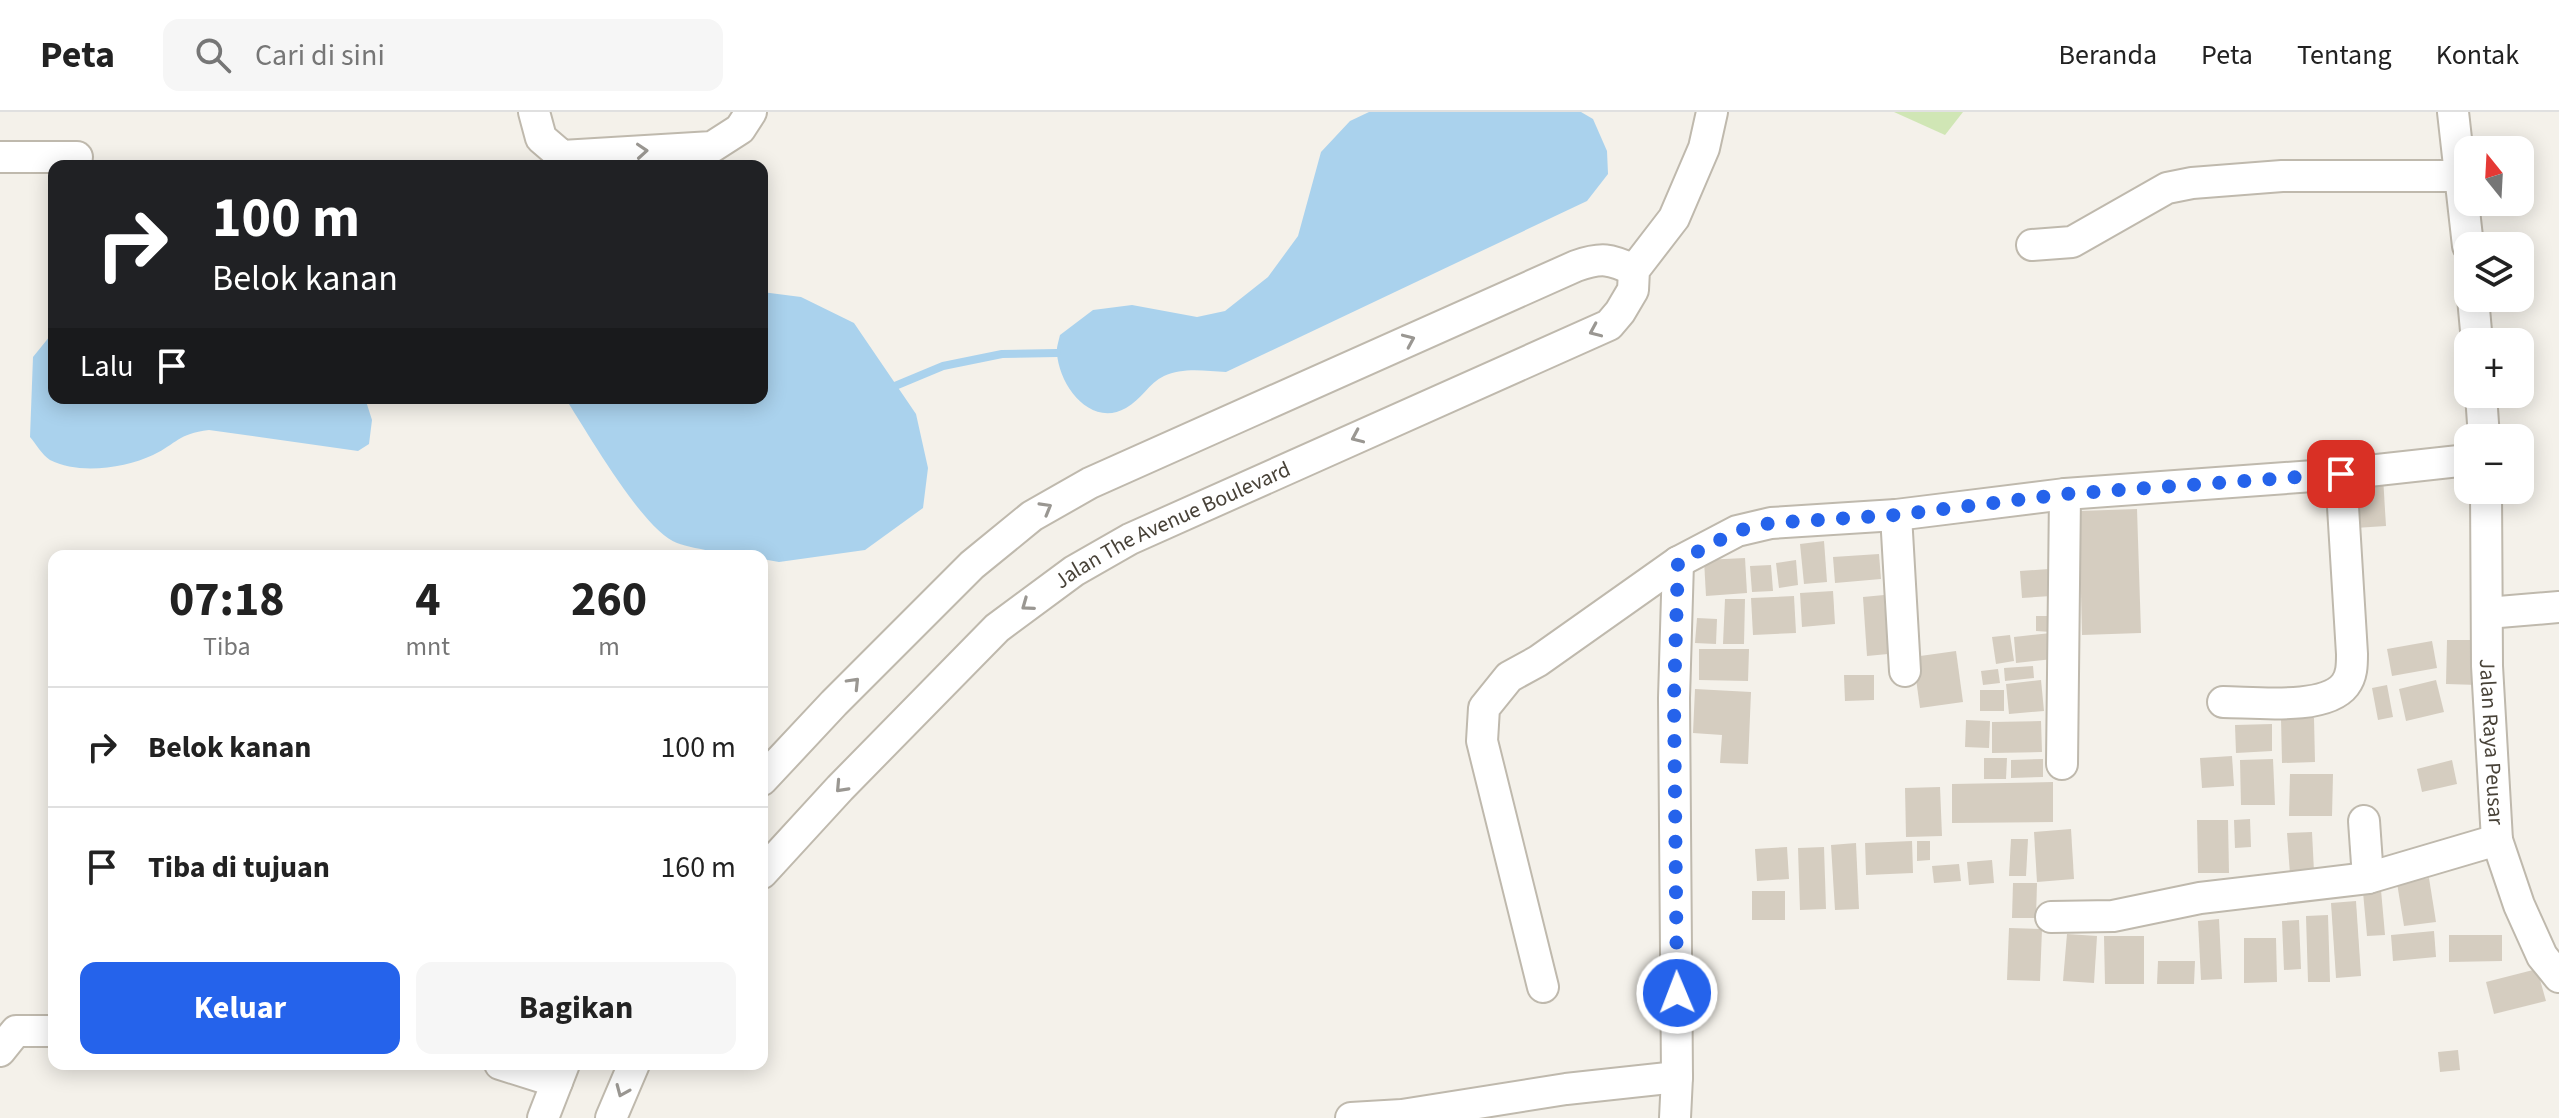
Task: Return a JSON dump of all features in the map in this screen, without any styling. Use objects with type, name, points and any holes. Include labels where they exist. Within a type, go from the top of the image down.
[{"type":"street","points":[[534,112],[541,138],[562,156],[712,147],[740,129],[751,112]]},
{"type":"street","name":"Jalan The Avenue Boulevard","points":[[768,866],[840,788],[997,628],[1074,571],[1130,539],[1609,325],[1633,290],[1634,270],[1674,218],[1704,148],[1712,112]]},
{"type":"street","points":[[2453,112],[2456,136]]},
{"type":"street","points":[[0,157],[77,157]]},
{"type":"street","points":[[2032,245],[2072,242],[2167,188],[2192,183],[2282,176],[2454,176]]},
{"type":"street","points":[[768,774],[940,596],[1032,516],[1090,483],[1576,266],[1596,259],[1613,261],[1634,270]]},
{"type":"street","points":[[1543,987],[1482,741],[1484,708],[1509,677],[1538,661],[1678,562],[1737,531],[1771,523],[1896,515],[2065,494],[2341,474],[2454,462]]},
{"type":"street","points":[[2223,702],[2314,700],[2345,686],[2351,673],[2352,654],[2341,474]]},
{"type":"street","points":[[2062,764],[2065,494]]},
{"type":"street","name":"Jalan Raya Peusar","points":[[2486,504],[2487,666],[2497,840],[2519,905],[2542,956],[2559,977]]},
{"type":"street","points":[[1896,515],[1905,671]]},
{"type":"street","points":[[1675,1118],[1674,698],[1678,562]]},
{"type":"street","points":[[2487,613],[2559,607]]},
{"type":"street","points":[[2364,821],[2368,878]]},
{"type":"street","points":[[2051,917],[2113,916],[2200,898],[2368,878],[2497,840]]},
{"type":"street","points":[[0,1051],[16,1031],[48,1031]]},
{"type":"street","points":[[540,1070],[560,1073],[543,1118]]},
{"type":"street","points":[[611,1118],[631,1070]]},
{"type":"street","points":[[1351,1118],[1402,1115],[1566,1089],[1677,1077]]},
{"type":"green space","points":[[1894,112],[1963,112],[1945,135]]},
{"type":"water","points":[[1369,112],[1581,112],[1593,119],[1607,151],[1608,174],[1587,201],[1226,372],[1195,370],[1171,373],[1154,383],[1131,405],[1113,413],[1089,408],[1079,400],[1070,390],[1059,366],[1057,351],[1060,335],[1093,310],[1132,305],[1197,317],[1225,311],[1268,277],[1298,236],[1321,152],[1350,121]]},
{"type":"water","points":[[768,293],[801,297],[854,323],[916,414],[928,468],[923,508],[865,550],[779,562],[768,560],[768,550],[707,550],[677,543],[663,535],[632,501],[569,404],[768,404]]},
{"type":"water","points":[[48,338],[48,404],[367,404],[372,420],[369,444],[358,451],[209,430],[184,437],[153,455],[129,463],[102,468],[62,465],[47,458],[30,437],[33,357]]},
{"type":"building","points":[[2383,477],[2386,526],[2355,528],[2352,479]]},
{"type":"building","points":[[2137,509],[2141,633],[2082,635],[2079,511]]},
{"type":"building","points":[[1824,541],[1827,582],[1804,584],[1800,544]]},
{"type":"building","points":[[1879,554],[1881,579],[1835,583],[1833,557]]},
{"type":"building","points":[[1745,558],[1747,593],[1706,596],[1704,560]]},
{"type":"building","points":[[1796,560],[1798,585],[1779,588],[1776,563]]},
{"type":"building","points":[[1771,565],[1773,591],[1752,592],[1750,566]]},
{"type":"building","points":[[2049,569],[2051,596],[2022,598],[2020,571]]},
{"type":"building","points":[[1833,591],[1835,624],[1802,627],[1800,593]]},
{"type":"building","points":[[1884,595],[1888,654],[1867,656],[1863,597]]},
{"type":"building","points":[[1794,596],[1796,633],[1753,635],[1751,598]]},
{"type":"building","points":[[1725,599],[1745,599],[1744,644],[1723,644]]},
{"type":"building","points":[[2036,616],[2051,616],[2051,632],[2036,631]]},
{"type":"building","points":[[1697,618],[1717,619],[1716,644],[1695,643]]},
{"type":"building","points":[[2051,633],[2053,659],[2016,663],[2014,637]]},
{"type":"building","points":[[2010,635],[2014,661],[1996,664],[1992,637]]},
{"type":"building","points":[[2447,640],[2479,640],[2478,685],[2446,684]]},
{"type":"building","points":[[2432,641],[2437,668],[2392,676],[2387,649]]},
{"type":"building","points":[[1699,649],[1749,649],[1748,681],[1699,680]]},
{"type":"building","points":[[1956,651],[1963,702],[1920,708],[1913,657]]},
{"type":"building","points":[[2033,666],[2034,678],[2005,681],[2004,668]]},
{"type":"building","points":[[1998,669],[2000,683],[1983,685],[1981,671]]},
{"type":"building","points":[[1844,675],[1874,675],[1874,700],[1845,701]]},
{"type":"building","points":[[2041,680],[2044,711],[2009,714],[2006,684]]},
{"type":"building","points":[[2436,680],[2444,712],[2406,721],[2399,689]]},
{"type":"building","points":[[2387,685],[2393,717],[2378,720],[2372,688]]},
{"type":"building","points":[[1695,689],[1751,692],[1748,764],[1720,763],[1722,735],[1693,733]]},
{"type":"building","points":[[1980,690],[2004,690],[2004,711],[1980,711]]},
{"type":"building","points":[[2281,718],[2314,718],[2315,762],[2282,763]]},
{"type":"building","points":[[1966,720],[1990,721],[1989,748],[1965,747]]},
{"type":"building","points":[[2041,721],[2042,752],[1992,753],[1992,722]]},
{"type":"building","points":[[2272,724],[2272,751],[2236,753],[2235,725]]},
{"type":"building","points":[[2232,756],[2234,786],[2202,788],[2200,758]]},
{"type":"building","points":[[1984,758],[2007,758],[2006,779],[1984,779]]},
{"type":"building","points":[[2043,759],[2043,777],[2011,778],[2011,760]]},
{"type":"building","points":[[2273,759],[2275,805],[2241,805],[2240,760]]},
{"type":"building","points":[[2452,760],[2457,784],[2422,792],[2417,769]]},
{"type":"building","points":[[2290,774],[2333,774],[2332,816],[2289,816]]},
{"type":"building","points":[[2053,782],[2053,822],[1952,823],[1952,784]]},
{"type":"building","points":[[1940,787],[1942,836],[1906,837],[1905,788]]},
{"type":"building","points":[[2250,819],[2251,847],[2235,848],[2234,820]]},
{"type":"building","points":[[2197,820],[2228,820],[2229,873],[2198,873]]},
{"type":"building","points":[[2071,829],[2074,879],[2037,882],[2034,832]]},
{"type":"building","points":[[2312,832],[2314,872],[2290,874],[2287,833]]},
{"type":"building","points":[[2011,839],[2028,839],[2026,876],[2009,876]]},
{"type":"building","points":[[1912,841],[1913,873],[1866,875],[1865,843]]},
{"type":"building","points":[[1917,841],[1930,841],[1930,860],[1917,861]]},
{"type":"building","points":[[1856,843],[1859,909],[1835,910],[1831,845]]},
{"type":"building","points":[[1787,847],[1789,879],[1757,881],[1755,849]]},
{"type":"building","points":[[1824,847],[1826,909],[1800,910],[1798,848]]},
{"type":"building","points":[[1992,860],[1994,883],[1969,885],[1967,862]]},
{"type":"building","points":[[1959,864],[1961,881],[1934,883],[1932,866]]},
{"type":"building","points":[[2429,878],[2436,922],[2404,926],[2397,883]]},
{"type":"building","points":[[2013,883],[2037,883],[2036,918],[2012,918]]},
{"type":"building","points":[[2381,890],[2385,935],[2367,936],[2363,892]]},
{"type":"building","points":[[1752,891],[1785,891],[1785,920],[1752,920]]},
{"type":"building","points":[[2356,901],[2361,976],[2336,978],[2331,903]]},
{"type":"building","points":[[2328,915],[2330,982],[2308,982],[2306,916]]},
{"type":"building","points":[[2219,919],[2222,979],[2201,980],[2198,921]]},
{"type":"building","points":[[2299,920],[2301,969],[2284,970],[2282,921]]},
{"type":"building","points":[[2009,928],[2042,929],[2040,981],[2007,980]]},
{"type":"building","points":[[2434,931],[2436,957],[2393,961],[2391,935]]},
{"type":"building","points":[[2067,934],[2097,936],[2094,983],[2063,981]]},
{"type":"building","points":[[2449,935],[2502,935],[2502,961],[2449,962]]},
{"type":"building","points":[[2104,936],[2144,936],[2144,984],[2105,984]]},
{"type":"building","points":[[2244,938],[2276,938],[2277,982],[2244,983]]},
{"type":"building","points":[[2158,961],[2195,961],[2194,984],[2157,984]]},
{"type":"building","points":[[2537,969],[2546,1001],[2494,1014],[2486,982]]},
{"type":"building","points":[[2458,1050],[2460,1070],[2440,1072],[2438,1052]]},
{"type":"waterway","points":[[895,386],[943,366],[1002,354],[1057,353]]},
{"type":"route","points":[[1677,993],[1674,698],[1678,562],[1737,531],[1771,523],[1896,515],[2065,494],[2341,474]]}]
